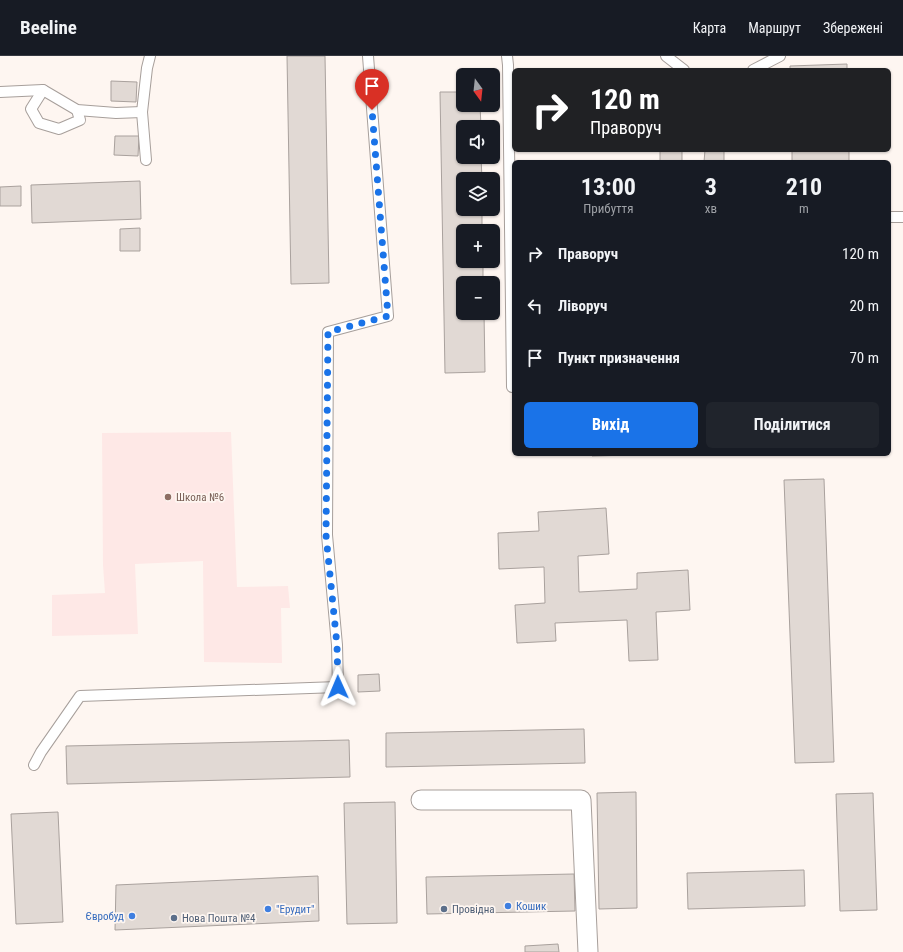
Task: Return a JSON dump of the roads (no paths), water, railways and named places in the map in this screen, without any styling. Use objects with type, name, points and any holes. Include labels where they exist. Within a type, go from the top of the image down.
[{"type":"street","points":[[421,800],[581,800],[588,952]]},
{"type":"lane","points":[[146,160],[142,112],[147,68],[150,56]]},
{"type":"lane","points":[[34,766],[41,752],[80,696],[338,687],[337,645],[326,535],[328,332],[388,316],[368,56]]},
{"type":"lane","points":[[506,56],[508,65],[512,386]]},
{"type":"lane","points":[[666,56],[681,68]]},
{"type":"lane","points":[[757,68],[780,56]]},
{"type":"lane","points":[[0,92],[43,90],[78,110],[116,113],[142,112]]},
{"type":"lane","points":[[43,90],[31,109],[39,123],[59,129],[80,120],[78,110]]},
{"type":"lane","points":[[891,217],[903,217]]},
{"type":"place","name":"Школа №6","points":[[168,497]]},
{"type":"place","name":"Кошик","points":[[508,906]]},
{"type":"place","name":"\"Ерудит\"","points":[[268,909]]},
{"type":"place","name":"Провідна","points":[[444,909]]},
{"type":"place","name":"Євробуд","points":[[132,916]]},
{"type":"place","name":"Нова Пошта №4","points":[[174,918]]}]
